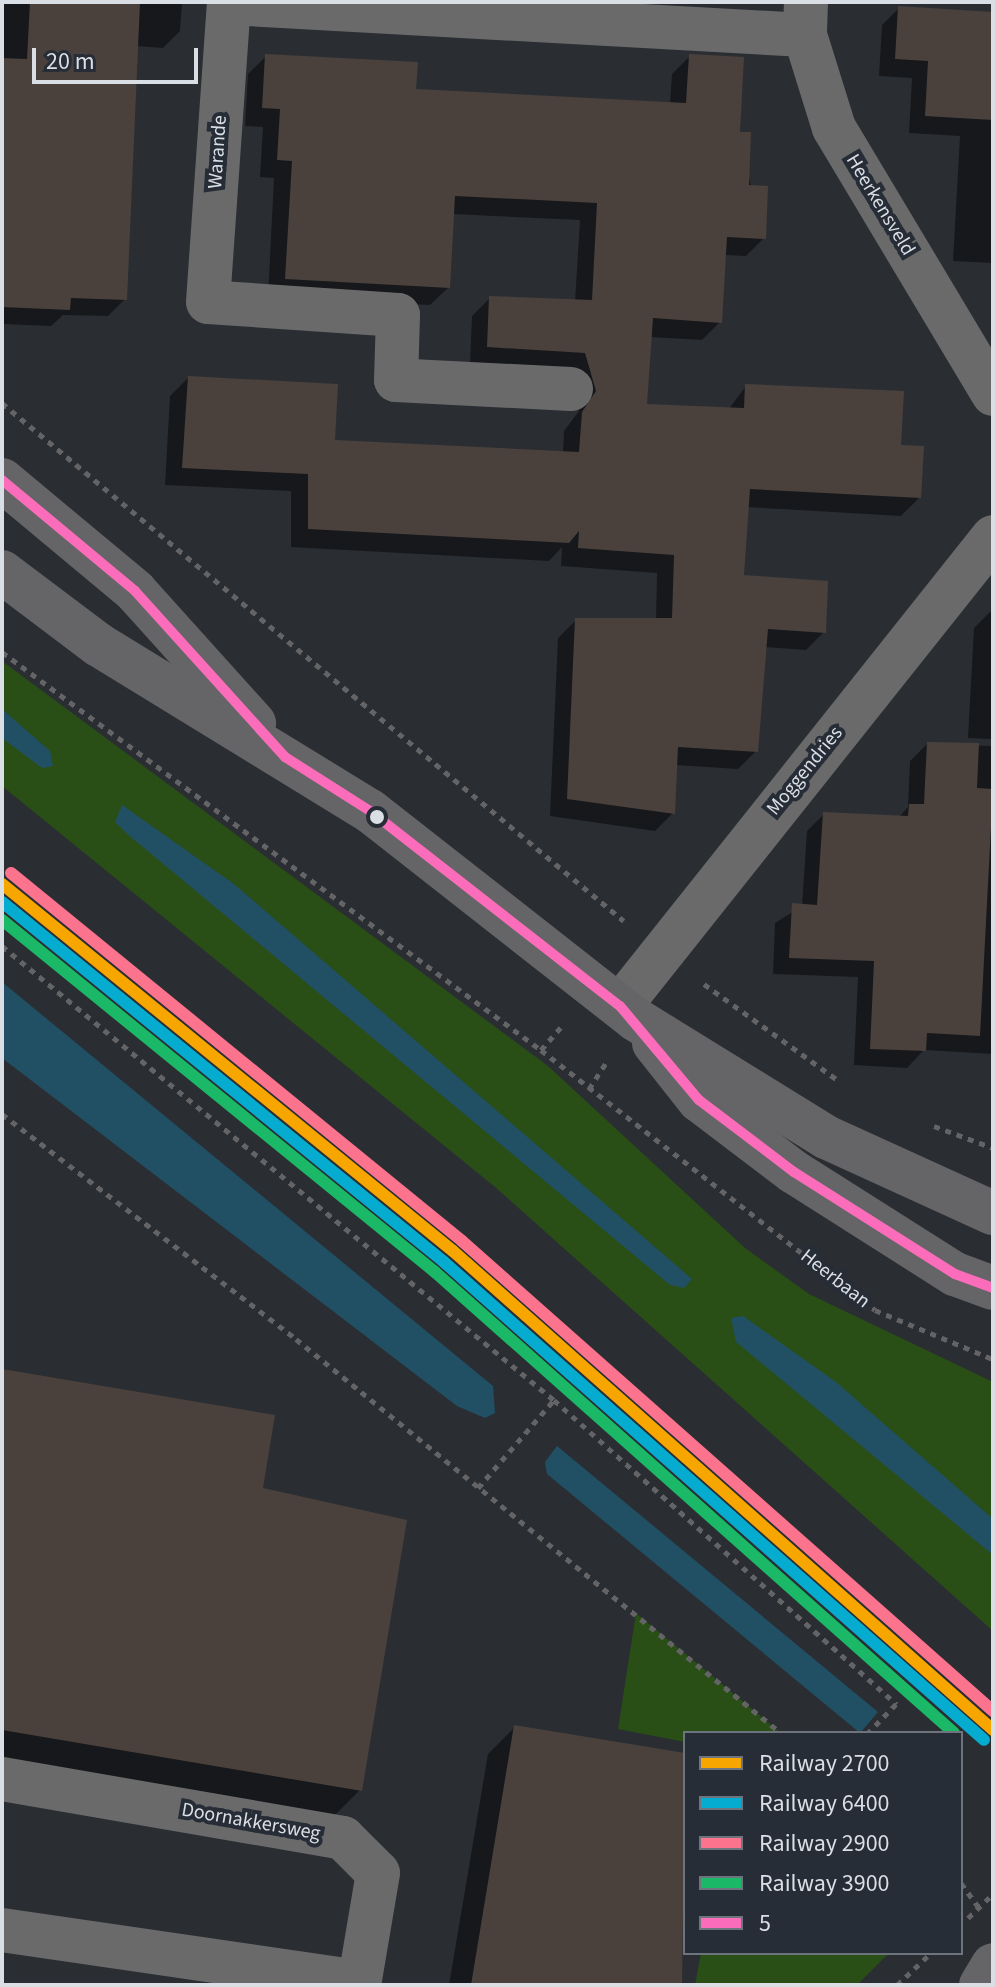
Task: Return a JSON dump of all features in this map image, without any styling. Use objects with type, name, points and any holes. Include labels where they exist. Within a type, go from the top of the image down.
[{"type":"street","name":"Warande","points":[[571,389],[396,380],[398,315],[208,302],[229,3],[806,19]]},
{"type":"street","name":"Heerkensveld","points":[[806,19],[834,128],[993,394]]},
{"type":"street","points":[[2,480],[135,591],[285,757]]},
{"type":"street","name":"Moggendries","points":[[628,1012],[660,951],[993,537]]},
{"type":"street","points":[[2,572],[99,645],[370,811],[628,1012],[826,1137],[993,1213]]},
{"type":"street","points":[[628,1012],[699,1100],[794,1172],[955,1274],[993,1288]]},
{"type":"street","name":"Doornakkersweg","points":[[2,1779],[343,1838],[378,1873],[359,1984],[2,1930]]},
{"type":"street","points":[[981,1985],[993,1965]]},
{"type":"path","points":[[2,403],[660,951],[841,1082]]},
{"type":"path","name":"Heerbaan","points":[[2,652],[541,1050],[875,1310],[993,1360]]},
{"type":"path","points":[[2,946],[554,1400],[896,1704],[870,1731]]},
{"type":"path","points":[[2,1114],[478,1488],[779,1731]]},
{"type":"path","points":[[923,1122],[993,1148]]},
{"type":"path","points":[[478,1488],[554,1400]]},
{"type":"path","points":[[963,1886],[979,1908]]},
{"type":"path","points":[[963,1923],[993,1894]]},
{"type":"path","points":[[897,1985],[929,1955]]},
{"type":"green space","points":[[2,661],[548,1066],[745,1248],[809,1294],[993,1382],[993,1631],[495,1187],[2,786]]},
{"type":"green space","points":[[636,1613],[779,1731],[683,1731],[683,1742],[618,1729]]},
{"type":"green space","points":[[701,1955],[887,1955],[857,1985],[695,1985]]},
{"type":"water","points":[[2,709],[50,751],[53,766],[42,768],[2,738]]},
{"type":"water","points":[[122,805],[234,884],[692,1279],[684,1288],[670,1285],[126,833],[115,822]]},
{"type":"water","points":[[2,982],[493,1386],[495,1413],[485,1418],[457,1406],[2,1058]]},
{"type":"water","points":[[743,1316],[836,1382],[993,1519],[993,1555],[736,1342],[731,1318]]},
{"type":"water","points":[[557,1446],[878,1712],[862,1731],[858,1731],[547,1474],[545,1462]]},
{"type":"building","points":[[30,2],[140,2],[127,300],[71,298],[70,310],[2,307],[2,58],[27,59]]},
{"type":"building","points":[[898,6],[993,12],[993,120],[925,116],[928,61],[895,59]]},
{"type":"building","points":[[265,54],[418,62],[416,89],[686,103],[689,54],[744,57],[740,132],[751,132],[749,185],[768,186],[766,239],[727,237],[722,323],[653,318],[647,404],[744,408],[745,384],[904,391],[901,445],[924,446],[921,498],[750,489],[744,575],[828,581],[826,633],[768,629],[758,752],[678,747],[675,814],[567,799],[575,618],[672,618],[674,555],[578,548],[579,531],[569,543],[308,529],[308,474],[182,468],[188,376],[338,384],[335,440],[579,452],[582,412],[596,391],[585,353],[487,347],[489,296],[592,300],[597,203],[455,196],[450,288],[285,279],[292,161],[277,160],[280,109],[262,108]]},
{"type":"building","points":[[927,742],[979,743],[977,788],[993,789],[980,1036],[927,1033],[926,1051],[870,1049],[874,961],[789,958],[792,903],[817,905],[823,812],[908,816],[909,804],[924,804]]},
{"type":"building","points":[[2,1369],[275,1415],[263,1488],[407,1520],[362,1791],[2,1730]]},
{"type":"building","points":[[514,1725],[683,1753],[682,1985],[471,1985]]},
{"type":"rail line","name":"2900","points":[[11,873],[462,1241],[993,1711]]},
{"type":"rail line","name":"2700","points":[[2,884],[453,1251],[993,1730]]},
{"type":"rail line","name":"6400","points":[[2,902],[444,1262],[984,1740]]},
{"type":"rail line","name":"3900","points":[[2,920],[435,1272],[952,1731]]},
{"type":"transit line","name":"5","points":[[2,480],[135,591],[285,757],[370,811],[620,1006],[699,1100],[794,1172],[955,1274],[993,1288]]}]
